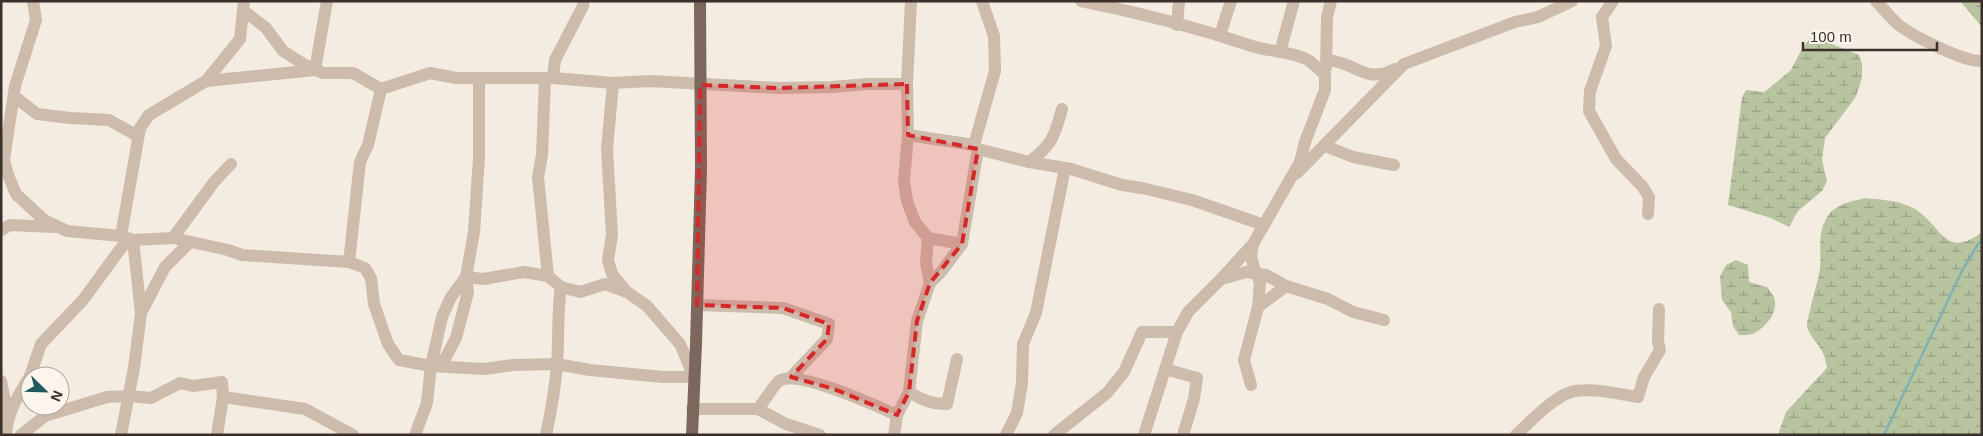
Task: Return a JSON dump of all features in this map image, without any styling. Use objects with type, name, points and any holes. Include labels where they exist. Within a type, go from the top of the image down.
[{"type":"main road","points":[[692,435],[700,169],[700,1]]},
{"type":"street","points":[[33,1],[36,20],[5,124],[3,162],[16,194],[44,220],[67,231],[127,238],[172,238],[228,250],[242,255],[349,262],[365,268],[371,278],[374,304],[388,344],[399,360],[436,366],[484,369],[513,365],[557,364],[590,370],[663,377],[694,377],[680,344],[647,306],[627,292],[605,284],[580,292],[561,287],[548,276],[524,272],[483,279],[466,277]]},
{"type":"street","points":[[315,70],[328,1]]},
{"type":"street","points":[[548,276],[538,177],[542,155],[549,78],[555,60],[584,1]]},
{"type":"street","points":[[911,1],[907,84],[908,135],[904,181],[907,201],[915,222],[928,238],[962,244]]},
{"type":"street","points":[[894,435],[897,415],[909,392],[917,320],[930,283],[941,272],[962,244],[976,147],[995,71],[994,36],[982,1]]},
{"type":"street","points":[[1081,1],[1308,60],[1325,75]]},
{"type":"street","points":[[1177,25],[1180,1]]},
{"type":"street","points":[[1220,36],[1231,1]]},
{"type":"street","points":[[1280,52],[1294,1]]},
{"type":"street","points":[[1144,435],[1177,332],[1188,312],[1221,280],[1252,244],[1300,162],[1305,142],[1325,90],[1327,16],[1331,1]]},
{"type":"street","points":[[1327,60],[1339,61],[1372,76],[1384,75],[1404,64],[1515,22],[1538,17],[1572,1]]},
{"type":"street","points":[[1613,1],[1602,17],[1606,46],[1590,91],[1589,112],[1616,159],[1642,186],[1649,197],[1648,214]]},
{"type":"street","points":[[1876,1],[1901,27],[1945,51],[1975,61],[1982,61]]},
{"type":"street","points":[[244,6],[266,28],[284,51],[305,65],[322,73],[353,73],[381,89],[430,73],[456,78],[549,78],[613,83],[650,81],[779,88],[907,84]]},
{"type":"street","points":[[121,435],[130,396],[141,313],[127,238],[140,128],[149,115],[206,81],[240,39],[244,6]]},
{"type":"street","points":[[1292,178],[1404,64]]},
{"type":"street","points":[[206,81],[315,70]]},
{"type":"street","points":[[436,366],[456,338],[468,292],[466,277],[474,232],[479,158],[479,78]]},
{"type":"street","points":[[613,83],[607,149],[612,235],[608,260],[612,274],[627,292]]},
{"type":"street","points":[[349,262],[360,162],[368,145],[381,89]]},
{"type":"street","points":[[14,96],[37,114],[109,120],[138,136]]},
{"type":"street","points":[[1029,162],[1052,141],[1062,109]]},
{"type":"street","points":[[908,135],[976,147],[1029,162],[1065,168],[1122,186],[1142,188],[1192,200],[1264,226]]},
{"type":"street","points":[[1325,146],[1353,157],[1394,165]]},
{"type":"street","points":[[172,238],[214,182],[231,164]]},
{"type":"street","points":[[1006,435],[1017,413],[1022,383],[1023,344],[1036,313],[1065,168]]},
{"type":"street","points":[[1,230],[10,225],[58,227]]},
{"type":"street","points":[[33,366],[41,344],[83,300],[127,238]]},
{"type":"street","points":[[928,238],[926,263],[930,283]]},
{"type":"street","points":[[141,313],[165,268],[190,242]]},
{"type":"street","points":[[1251,385],[1244,360],[1258,307],[1260,282],[1254,272],[1250,256],[1252,244]]},
{"type":"street","points":[[1221,280],[1246,272],[1254,272],[1266,275],[1286,286],[1328,299],[1353,312],[1384,320]]},
{"type":"street","points":[[415,435],[427,403],[436,366],[442,317],[451,297],[466,277]]},
{"type":"street","points":[[1258,307],[1286,286]]},
{"type":"street","points":[[546,435],[557,364],[558,306],[561,287]]},
{"type":"street","points":[[697,305],[782,308],[829,324],[827,339],[791,377],[779,381],[758,409]]},
{"type":"street","points":[[1516,435],[1562,395],[1575,391],[1596,391],[1638,397],[1644,377],[1660,350],[1658,341],[1659,308]]},
{"type":"street","points":[[1054,435],[1107,393],[1124,372],[1142,332],[1177,332]]},
{"type":"street","points":[[909,392],[919,399],[947,404],[957,359]]},
{"type":"street","points":[[1165,369],[1197,378],[1194,399],[1183,435]]},
{"type":"street","points":[[791,377],[834,389],[897,415]]},
{"type":"street","points":[[1,382],[6,406],[8,431]]},
{"type":"street","points":[[21,435],[45,416],[107,397],[130,396],[151,398],[180,383],[193,386],[222,382],[224,397],[217,435]]},
{"type":"street","points":[[8,431],[20,392]]},
{"type":"street","points":[[224,397],[305,409],[353,435]]},
{"type":"street","points":[[692,409],[758,409],[786,424],[820,435]]},
{"type":"highlighted area","points":[[907,84],[908,135],[978,149],[962,244],[930,283],[917,321],[909,392],[897,415],[834,389],[791,377],[827,339],[829,324],[783,308],[697,305],[700,85],[779,88]]},
{"type":"green space","points":[[1960,1],[1982,1],[1982,27]]},
{"type":"green space","points":[[1812,36],[1859,55],[1862,64],[1862,77],[1855,98],[1825,138],[1822,160],[1827,181],[1822,191],[1798,211],[1789,227],[1771,218],[1728,205],[1742,97],[1746,90],[1764,92],[1791,70],[1802,49]]},
{"type":"green space","points":[[1865,198],[1897,202],[1915,209],[1952,242],[1960,243],[1970,240],[1982,232],[1982,435],[1778,435],[1786,412],[1827,368],[1823,353],[1807,327],[1819,275],[1820,240],[1823,226],[1833,210],[1848,202]]},
{"type":"green space","points":[[1736,260],[1748,265],[1749,282],[1767,287],[1774,297],[1775,308],[1771,318],[1752,334],[1739,335],[1733,326],[1731,312],[1722,300],[1720,276],[1726,265]]},
{"type":"waterway","points":[[1884,435],[1962,271],[1978,244],[1982,241]]}]
